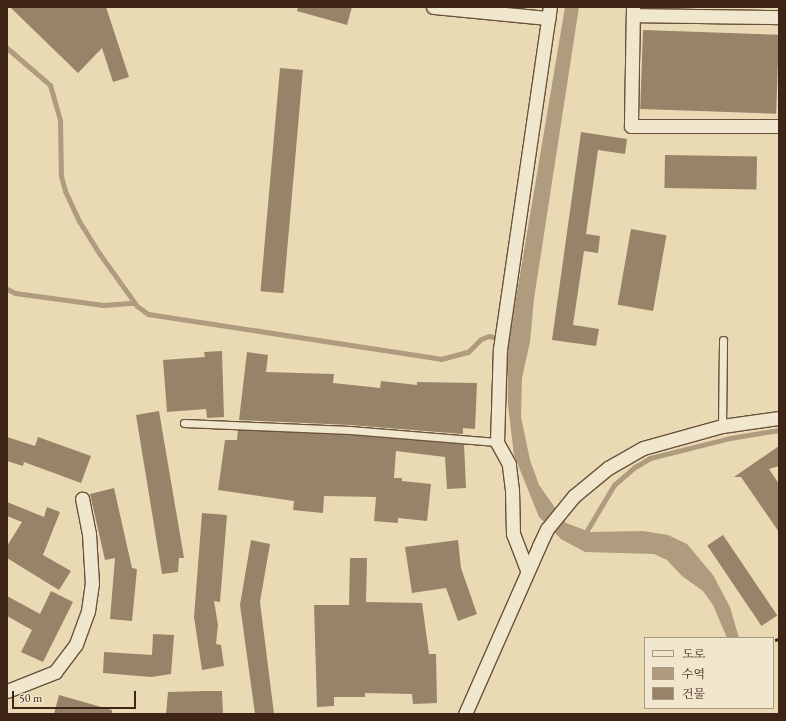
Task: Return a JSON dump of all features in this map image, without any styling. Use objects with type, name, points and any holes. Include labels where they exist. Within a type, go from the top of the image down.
[{"type":"street","points":[[434,7],[549,13],[500,349],[497,442],[509,464],[512,490],[512,534],[527,570]]},
{"type":"street","points":[[779,17],[633,11],[631,126],[779,126]]},
{"type":"street","points":[[465,714],[527,570],[547,529],[574,496],[608,468],[643,448],[722,426],[779,418]]},
{"type":"street","points":[[7,691],[55,672],[76,644],[88,610],[92,584],[89,534],[82,499]]},
{"type":"lane","points":[[722,426],[723,340]]},
{"type":"lane","points":[[184,423],[350,430],[497,442]]},
{"type":"path","points":[[775,640],[779,639]]},
{"type":"water","points":[[565,7],[579,7],[534,299],[530,342],[522,378],[521,417],[530,460],[539,485],[566,523],[590,532],[643,531],[668,535],[687,544],[713,575],[730,607],[739,637],[727,637],[713,605],[703,591],[682,576],[667,560],[654,554],[585,552],[561,539],[539,517],[514,455],[508,405],[507,352]]},
{"type":"building","points":[[10,7],[106,7],[129,77],[113,82],[102,48],[78,73]]},
{"type":"building","points":[[298,7],[352,7],[347,25],[297,11]]},
{"type":"building","points":[[643,30],[779,35],[776,114],[640,109]]},
{"type":"building","points":[[280,68],[303,70],[283,293],[260,291]]},
{"type":"building","points":[[581,132],[627,139],[625,154],[598,150],[586,234],[600,236],[598,253],[584,251],[573,325],[599,329],[596,346],[552,340]]},
{"type":"building","points":[[665,155],[757,157],[756,190],[664,188]]},
{"type":"building","points":[[631,229],[666,235],[653,311],[618,305]]},
{"type":"building","points":[[222,351],[224,417],[207,418],[206,409],[167,412],[163,360],[205,357],[204,352]]},
{"type":"building","points":[[247,352],[268,355],[266,372],[334,374],[333,383],[380,388],[381,381],[417,385],[417,382],[477,383],[475,429],[463,428],[463,434],[350,425],[239,420]]},
{"type":"building","points":[[159,411],[184,558],[179,558],[178,572],[162,574],[136,415]]},
{"type":"building","points":[[238,430],[350,435],[464,444],[466,488],[447,489],[445,457],[396,451],[394,478],[402,478],[402,481],[431,484],[427,521],[398,518],[398,523],[374,521],[376,497],[324,496],[323,513],[293,510],[294,501],[218,490],[225,440],[237,440]]},
{"type":"building","points":[[7,437],[35,446],[38,437],[91,456],[81,483],[24,462],[23,466],[7,461]]},
{"type":"building","points":[[779,446],[779,466],[769,469],[779,484],[779,532],[741,477],[734,477]]},
{"type":"building","points":[[114,488],[132,568],[137,569],[132,621],[110,619],[115,558],[105,560],[90,494]]},
{"type":"building","points":[[7,502],[44,517],[47,507],[60,512],[43,555],[71,571],[59,590],[7,558],[7,546],[22,522],[7,516]]},
{"type":"building","points":[[202,513],[227,515],[220,602],[214,601],[218,625],[216,644],[221,645],[224,666],[202,670],[194,617]]},
{"type":"building","points":[[723,535],[777,615],[761,626],[707,546]]},
{"type":"building","points":[[251,540],[270,544],[260,602],[274,714],[255,714],[240,605]]},
{"type":"building","points":[[458,540],[461,568],[477,614],[458,621],[446,588],[412,593],[405,547]]},
{"type":"building","points":[[350,558],[367,558],[366,602],[422,603],[429,654],[436,654],[437,703],[413,704],[412,694],[365,693],[365,697],[334,697],[334,706],[317,707],[314,605],[349,605]]},
{"type":"building","points":[[51,591],[73,602],[43,662],[21,652],[32,630],[7,616],[7,596],[40,614]]},
{"type":"building","points":[[153,634],[174,635],[171,674],[151,677],[103,673],[104,652],[152,655]]},
{"type":"building","points":[[222,691],[223,714],[166,714],[168,692]]},
{"type":"building","points":[[59,695],[112,710],[112,714],[54,714]]},
{"type":"waterway","points":[[7,48],[50,85],[60,121],[61,176],[65,191],[79,221],[99,253],[137,306],[148,314],[441,359],[468,352],[481,339],[489,336],[515,342]]},
{"type":"waterway","points":[[7,289],[15,293],[103,305],[134,303]]},
{"type":"waterway","points":[[583,537],[614,485],[635,467],[650,458],[730,438],[779,430]]}]
